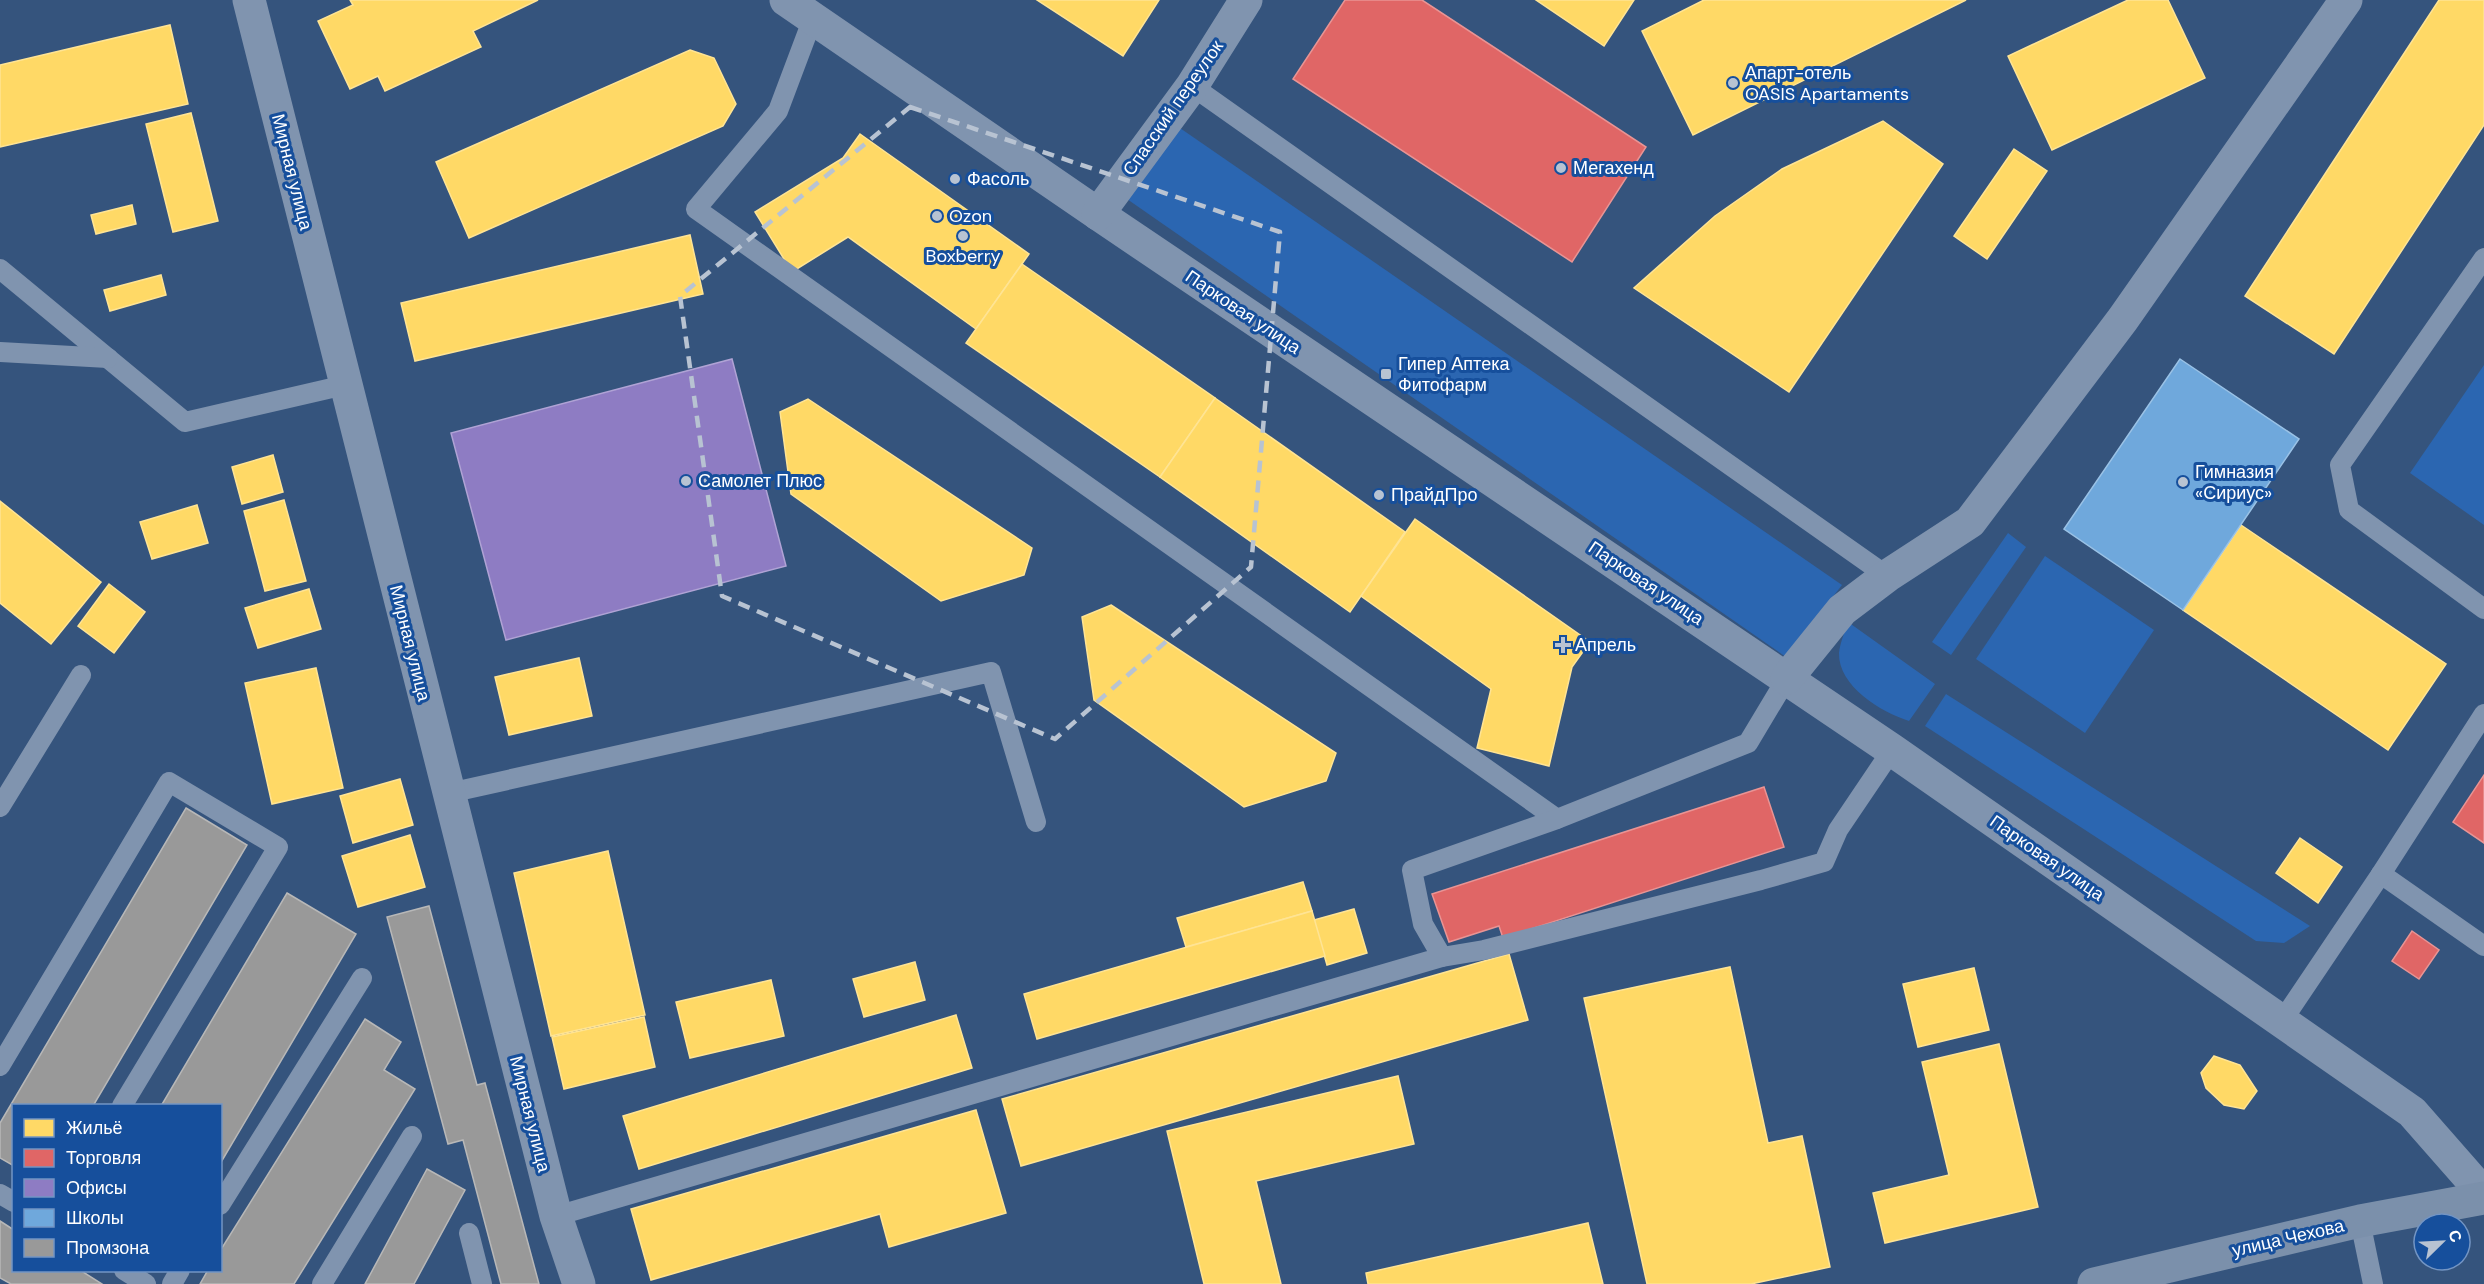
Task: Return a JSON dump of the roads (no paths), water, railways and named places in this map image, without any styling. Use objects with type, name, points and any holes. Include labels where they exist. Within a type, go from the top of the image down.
[{"type":"main road","name":"улица Чехова","points":[[2094,1284],[2360,1221],[2484,1196]]},
{"type":"street","name":"Мирная улица","points":[[249,0],[556,1216],[579,1284]]},
{"type":"street","name":"Парковая улица","points":[[786,0],[1098,214],[1787,678],[2412,1112],[2484,1196]]},
{"type":"street","name":"Спасский переулок","points":[[1098,214],[1192,86],[1246,0]]},
{"type":"street","points":[[1787,678],[1842,610],[1887,576],[1970,522],[2124,319],[2346,0]]},
{"type":"lane","points":[[813,18],[778,111],[696,209],[1557,819]]},
{"type":"lane","points":[[1192,86],[1887,576]]},
{"type":"lane","points":[[2484,258],[2340,465],[2349,510],[2484,609]]},
{"type":"lane","points":[[0,269],[185,422],[345,385]]},
{"type":"lane","points":[[0,352],[108,358]]},
{"type":"lane","points":[[448,793],[991,672],[1036,822]]},
{"type":"lane","points":[[0,807],[81,675]]},
{"type":"lane","points":[[1442,957],[1423,924],[1412,870],[1557,819],[1748,743],[1787,678]]},
{"type":"lane","points":[[2282,1021],[2381,874],[2484,714]]},
{"type":"lane","points":[[556,1216],[1442,957],[1484,950],[1824,862],[1838,830],[1892,750]]},
{"type":"lane","points":[[0,1066],[169,782],[278,847],[123,1104]]},
{"type":"lane","points":[[2381,874],[2484,946]]},
{"type":"lane","points":[[222,1202],[362,978]]},
{"type":"lane","points":[[322,1284],[412,1136]]},
{"type":"lane","points":[[2360,1221],[2373,1284]]},
{"type":"lane","points":[[469,1233],[482,1284]]},
{"type":"lane","points":[[127,1272],[146,1284]]},
{"type":"place","name":"Апарт-отель OASIS Apartaments","points":[[1733,83]]},
{"type":"place","name":"Мегахенд","points":[[1561,168]]},
{"type":"place","name":"Фасоль","points":[[955,179]]},
{"type":"place","name":"Ozon","points":[[937,216]]},
{"type":"place","name":"Boxberry","points":[[963,236]]},
{"type":"place","name":"Гипер Аптека Фитофарм","points":[[1386,374]]},
{"type":"place","name":"Самолет Плюс","points":[[686,481]]},
{"type":"place","name":"Гимназия «Сириус»","points":[[2183,482]]},
{"type":"place","name":"ПрайдПро","points":[[1379,495]]},
{"type":"place","name":"Апрель","points":[[1563,645]]}]
